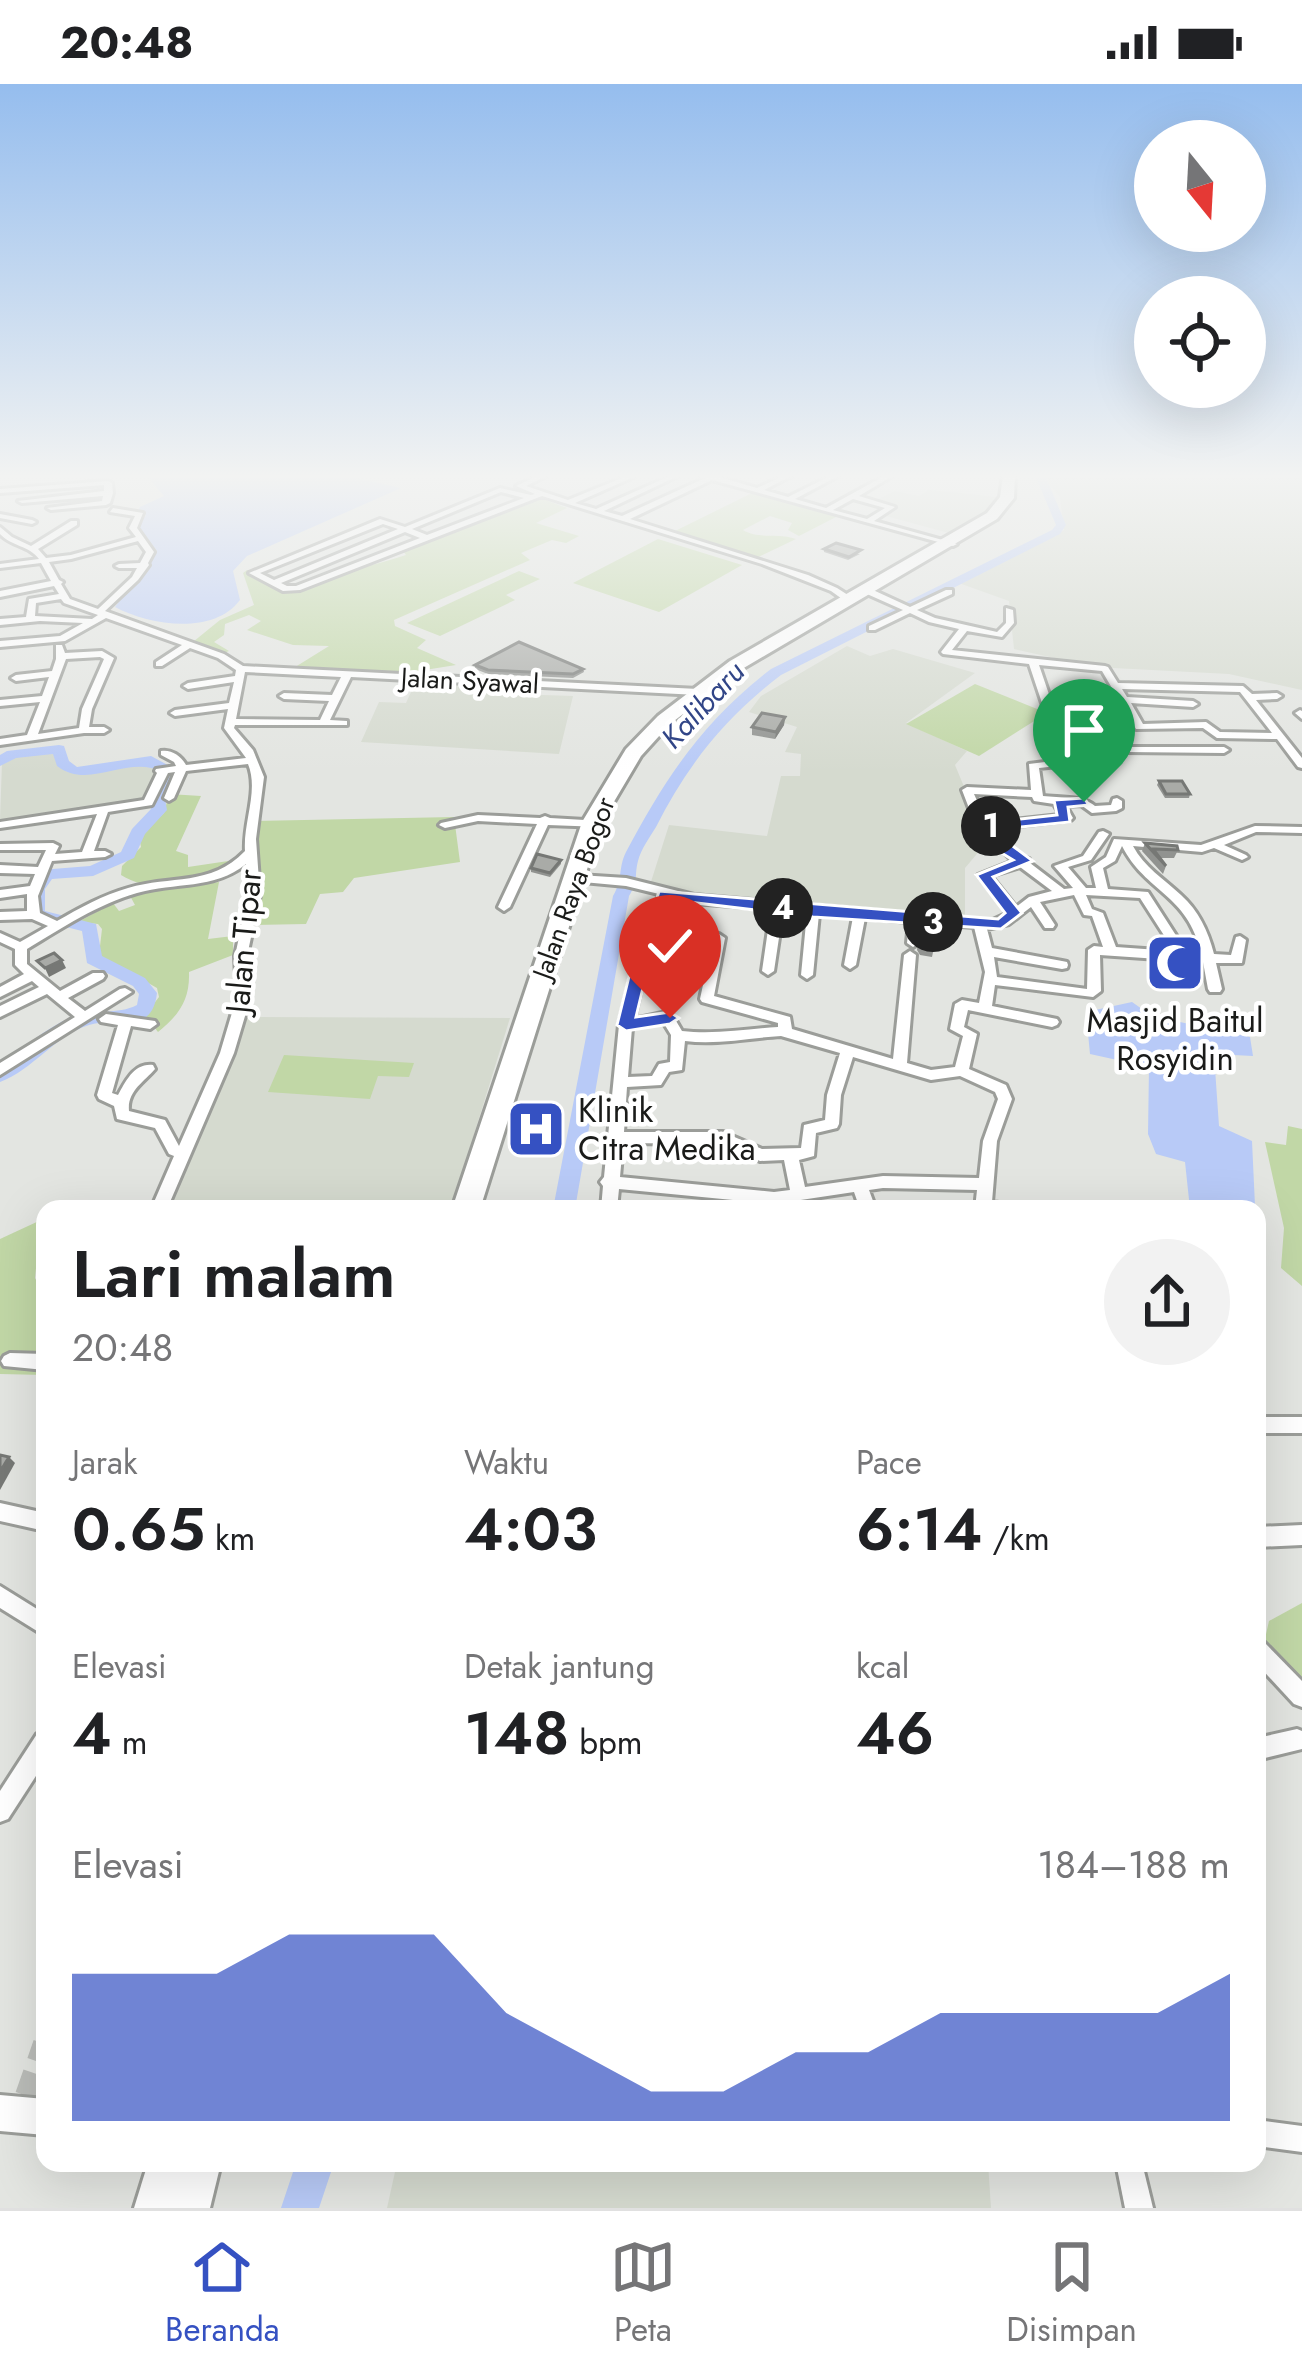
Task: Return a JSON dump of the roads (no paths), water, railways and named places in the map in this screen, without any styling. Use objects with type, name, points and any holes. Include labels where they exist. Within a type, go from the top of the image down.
[{"type":"highway","name":"Jalan Raya Bogor","points":[[469,1200],[597,823],[633,754],[698,692],[891,574]]},
{"type":"highway","name":"Jalan Raya Bogor","points":[[482,1200],[597,823],[642,753],[688,707],[859,590]]},
{"type":"highway","points":[[160,2208],[170,2172]]},
{"type":"highway","points":[[185,2208],[195,2172]]},
{"type":"street","points":[[53,574],[62,596]]},
{"type":"street","points":[[0,594],[70,574]]},
{"type":"street","points":[[32,738],[61,648],[100,616],[137,574]]},
{"type":"street","points":[[257,574],[295,589],[335,574]]},
{"type":"street","points":[[274,583],[295,574]]},
{"type":"street","points":[[801,574],[893,601],[958,627],[999,634]]},
{"type":"street","points":[[872,628],[949,592]]},
{"type":"street","points":[[30,618],[32,601],[62,596],[100,616],[187,646],[240,674]]},
{"type":"street","points":[[999,634],[1010,623],[1010,610]]},
{"type":"street","points":[[966,615],[946,652],[1100,667],[1118,686],[1141,727],[1205,725],[1217,735],[1302,734]]},
{"type":"street","points":[[0,622],[100,616]]},
{"type":"street","points":[[910,626],[923,616]]},
{"type":"street","points":[[999,634],[1010,661]]},
{"type":"street","points":[[61,648],[94,648],[103,639]]},
{"type":"street","points":[[0,644],[102,653],[109,658],[87,709],[84,730]]},
{"type":"street","points":[[159,664],[187,646]]},
{"type":"street","points":[[1033,662],[1067,762],[1033,767],[1039,800],[1084,802],[1092,810],[1117,808],[1117,801]]},
{"type":"street","points":[[16,677],[54,674]]},
{"type":"street","points":[[188,686],[240,674]]},
{"type":"street","points":[[171,770],[253,760],[229,722],[240,674]]},
{"type":"street","name":"Jalan Syawal","points":[[240,674],[642,686],[698,692]]},
{"type":"street","points":[[323,723],[346,675]]},
{"type":"street","points":[[1118,686],[1240,689],[1302,765]]},
{"type":"street","points":[[284,696],[334,698]]},
{"type":"street","points":[[1249,697],[1277,696]]},
{"type":"street","points":[[0,703],[43,699]]},
{"type":"street","points":[[1123,700],[1193,704]]},
{"type":"street","points":[[175,713],[233,705]]},
{"type":"street","points":[[229,722],[343,723]]},
{"type":"street","points":[[0,742],[104,730]]},
{"type":"street","points":[[1130,750],[1224,749]]},
{"type":"street","points":[[215,752],[231,765]]},
{"type":"street","points":[[0,825],[151,802],[178,760],[165,753]]},
{"type":"street","name":"Jalan Tipar","points":[[163,1200],[244,996],[241,956],[254,895],[251,852],[259,777],[253,760]]},
{"type":"street","points":[[169,798],[171,770]]},
{"type":"street","points":[[1037,794],[967,790],[981,827],[991,839],[1061,892]]},
{"type":"street","points":[[981,827],[1066,818],[1059,803]]},
{"type":"street","points":[[87,854],[104,809]]},
{"type":"street","points":[[445,826],[468,818],[597,823]]},
{"type":"street","points":[[504,907],[545,819]]},
{"type":"street","points":[[1103,893],[1097,867],[1111,859],[1115,843],[1202,849],[1255,829],[1302,830]]},
{"type":"street","points":[[1102,834],[1087,858],[1060,866],[1088,912],[1097,913],[1112,950]]},
{"type":"street","points":[[1125,841],[1134,861],[1190,911],[1204,938],[1215,989]]},
{"type":"street","points":[[1216,845],[1243,857]]},
{"type":"street","points":[[0,848],[52,846],[34,889],[34,915]]},
{"type":"street","points":[[21,947],[139,889],[211,880],[238,866],[251,852]]},
{"type":"street","points":[[0,869],[105,854]]},
{"type":"street","points":[[1014,913],[984,875],[1020,857]]},
{"type":"street","points":[[583,878],[777,908],[980,925],[1001,924],[1033,900],[1061,892],[1147,897],[1171,938]]},
{"type":"street","points":[[0,894],[34,889]]},
{"type":"street","points":[[609,1200],[624,1082],[626,1025],[648,932],[660,917],[664,894]]},
{"type":"street","points":[[1033,900],[1049,925]]},
{"type":"street","points":[[768,971],[777,908]]},
{"type":"street","points":[[807,975],[813,912]]},
{"type":"street","points":[[0,916],[34,915],[60,924]]},
{"type":"street","points":[[850,965],[859,916]]},
{"type":"street","points":[[660,917],[693,920]]},
{"type":"street","points":[[900,1064],[915,920]]},
{"type":"street","points":[[980,925],[989,952],[985,1009]]},
{"type":"street","points":[[0,937],[21,947]]},
{"type":"street","points":[[719,938],[707,999],[785,1020],[784,1031]]},
{"type":"street","points":[[990,980],[1088,994],[1094,991],[1093,951],[1237,960],[1240,940]]},
{"type":"street","points":[[21,947],[19,961],[82,1016]]},
{"type":"street","points":[[989,952],[1062,965]]},
{"type":"street","points":[[638,972],[685,976]]},
{"type":"street","points":[[0,993],[34,974]]},
{"type":"street","points":[[0,1012],[98,976]]},
{"type":"street","points":[[0,1070],[125,992]]},
{"type":"street","points":[[961,1071],[970,1034],[957,1029],[961,1006],[1052,1022]]},
{"type":"street","points":[[624,1082],[657,1081],[664,1068],[677,1066],[678,1036],[670,1018],[626,1025]]},
{"type":"street","points":[[106,1019],[150,1024]]},
{"type":"street","points":[[121,1102],[103,1091],[126,1021]]},
{"type":"street","points":[[678,1036],[713,1040],[725,1034],[784,1031],[931,1076],[961,1071],[1004,1091],[983,1200]]},
{"type":"street","points":[[614,1137],[723,1138],[760,1155],[809,1152],[809,1129],[832,1124],[834,1095],[848,1051]]},
{"type":"street","points":[[148,1069],[134,1079],[121,1102],[122,1115],[160,1124],[173,1149],[185,1154]]},
{"type":"street","points":[[790,1155],[799,1194]]},
{"type":"street","points":[[608,1182],[731,1200]]},
{"type":"street","points":[[782,1200],[860,1184],[984,1184]]},
{"type":"street","points":[[860,1184],[865,1200]]},
{"type":"street","points":[[10,1361],[36,1362]]},
{"type":"street","points":[[1266,1425],[1302,1425]]},
{"type":"street","points":[[0,1512],[36,1520]]},
{"type":"street","points":[[1266,1537],[1302,1535]]},
{"type":"street","points":[[0,1596],[36,1620]]},
{"type":"street","points":[[1266,1658],[1302,1696]]},
{"type":"street","points":[[1266,1747],[1297,1741]]},
{"type":"street","points":[[0,1811],[36,1756]]},
{"type":"street","points":[[1266,2134],[1302,2139]]},
{"type":"street","points":[[1131,2172],[1139,2208]]},
{"type":"water","points":[[140,574],[234,574],[240,600],[214,619],[198,623],[145,619],[115,607]]},
{"type":"water","points":[[1132,1002],[1152,1016],[1250,1037],[1253,1056],[1214,1054],[1219,1126],[1252,1141],[1255,1200],[1189,1200],[1185,1162],[1156,1154],[1148,1134],[1149,1067],[1090,1054],[1086,1012]]},
{"type":"waterway","name":"Kalibaru","points":[[566,1200],[621,896],[630,881],[630,861],[660,803],[698,745],[737,702],[776,672],[970,574]]},
{"type":"waterway","points":[[0,762],[12,754],[59,749],[62,763],[74,772],[151,760],[170,770],[157,799],[159,810],[138,832],[128,855],[93,871],[46,874],[37,889],[36,914],[90,928],[93,959],[139,982],[148,993],[146,1008],[133,1015],[79,1022],[0,1075]]},
{"type":"waterway","name":"Kalibaru","points":[[300,2208],[312,2172]]},
{"type":"tunnel","points":[[27,2096],[36,2070]]},
{"type":"place","name":"Masjid Baitul Rosyidin","points":[[1175,963]]},
{"type":"place","name":"Klinik Citra Medika","points":[[536,1129]]}]
